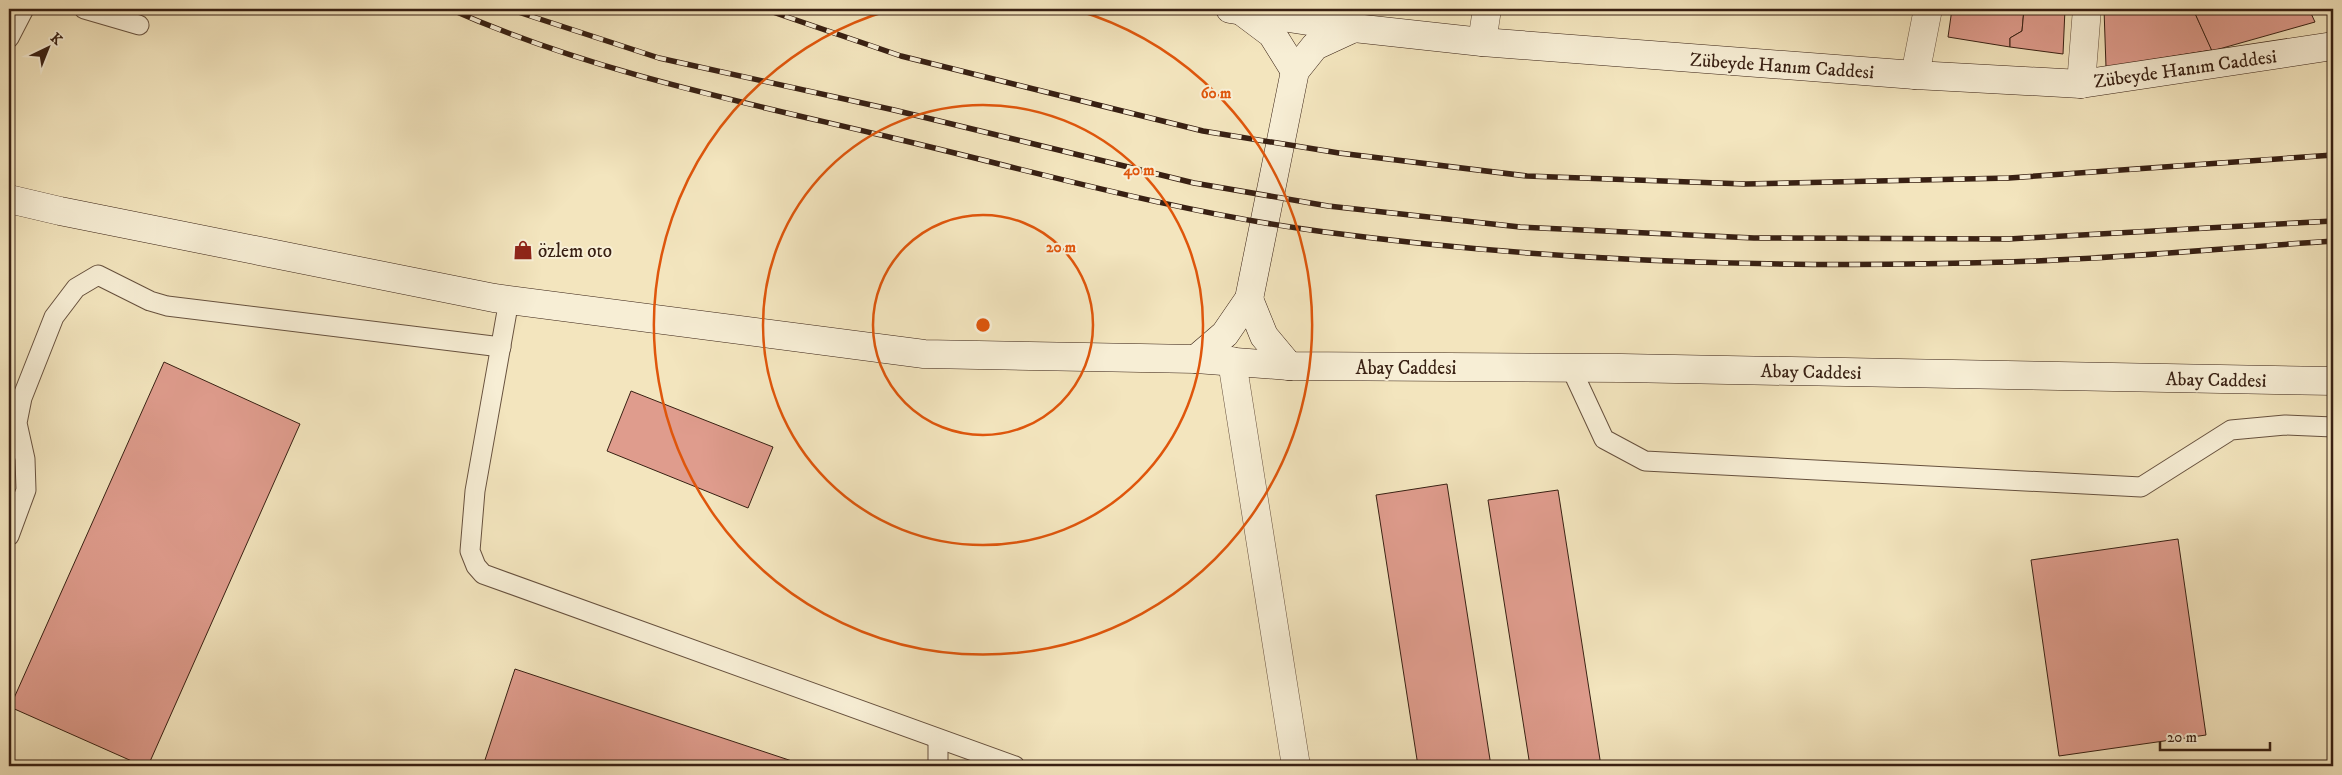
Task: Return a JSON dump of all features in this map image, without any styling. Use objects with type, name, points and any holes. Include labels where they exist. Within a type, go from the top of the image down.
[{"type":"main road","points":[[1482,42],[1487,9]]},
{"type":"main road","points":[[1915,75],[1928,9]]},
{"type":"main road","points":[[2081,84],[2087,9]]},
{"type":"main road","points":[[1236,10],[1272,34],[1295,70]]},
{"type":"main road","name":"Zübeyde Hanım Caddesi","points":[[1236,10],[1312,15],[1354,28],[1482,42],[1915,75],[2081,84],[2333,46]]},
{"type":"main road","points":[[1196,359],[1224,334],[1249,300],[1295,70],[1316,46],[1354,28]]},
{"type":"main road","name":"Abay Caddesi","points":[[9,198],[60,211],[509,300],[924,354],[1196,359],[1289,366],[1570,368],[2333,381]]},
{"type":"main road","points":[[1249,300],[1264,336],[1289,366]]},
{"type":"main road","points":[[1232,361],[1296,766]]},
{"type":"lane","points":[[9,38],[24,9]]},
{"type":"lane","points":[[84,9],[140,25]]},
{"type":"lane","points":[[9,536],[26,490],[25,459],[17,423],[22,398],[54,316],[76,288],[98,275],[150,301],[167,306],[501,347]]},
{"type":"lane","points":[[509,300],[475,491],[470,551],[476,566],[483,574],[938,740],[1015,766]]},
{"type":"lane","points":[[1570,368],[1604,439],[1645,461],[2141,487],[2231,430],[2285,425],[2333,427]]},
{"type":"lane","points":[[938,740],[938,766]]},
{"type":"building","points":[[1796,9],[1837,9],[1836,13]]},
{"type":"building","points":[[1952,9],[2024,9],[2022,31],[2010,38],[2010,47],[1948,37]]},
{"type":"building","points":[[2024,9],[2065,9],[2063,54],[2010,47],[2010,38],[2022,31]]},
{"type":"building","points":[[2104,9],[2193,9],[2212,50],[2106,67]]},
{"type":"building","points":[[2193,9],[2309,9],[2315,22],[2212,51]]},
{"type":"building","points":[[164,362],[300,424],[148,766],[143,766],[10,707]]},
{"type":"building","points":[[631,391],[773,447],[748,508],[607,451]]},
{"type":"building","points":[[1447,484],[1491,766],[1418,766],[1376,495]]},
{"type":"building","points":[[1558,490],[1601,766],[1530,766],[1488,500]]},
{"type":"building","points":[[2178,539],[2206,735],[2059,756],[2031,560]]},
{"type":"building","points":[[515,669],[807,766],[483,766]]},
{"type":"railway","points":[[450,9],[558,51],[668,84],[1108,191],[1216,214],[1325,232],[1410,242],[1580,257],[1665,261],[1836,264],[2048,261],[2333,241]]},
{"type":"railway","points":[[509,9],[659,58],[894,110],[1194,183],[1328,206],[1520,227],[1754,238],[2009,239],[2333,221]]},
{"type":"railway","points":[[764,9],[901,56],[1203,131],[1339,153],[1527,176],[1745,184],[2009,178],[2333,155]]},
{"type":"place","name":"özlem oto","points":[[523,250]]}]
